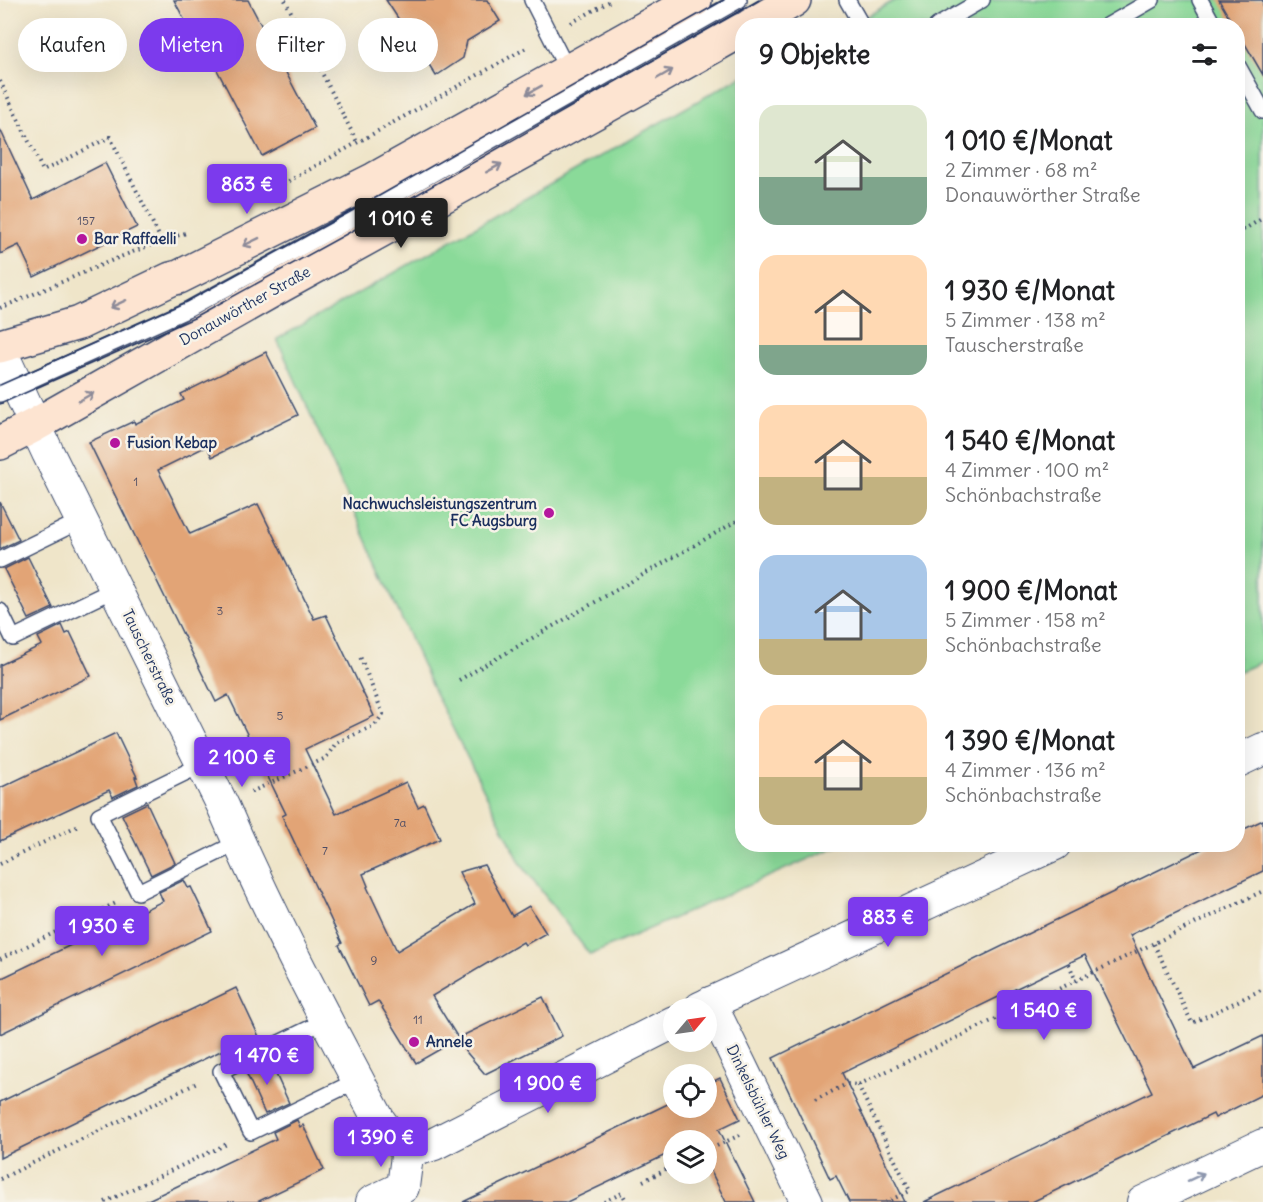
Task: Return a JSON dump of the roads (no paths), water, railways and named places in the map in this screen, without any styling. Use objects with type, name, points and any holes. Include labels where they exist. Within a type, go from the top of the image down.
[{"type":"main road","points":[[0,348],[79,323],[179,277],[375,179],[695,0]]},
{"type":"main road","points":[[764,18],[794,0]]},
{"type":"main road","name":"Donauwörther Straße","points":[[0,443],[735,34]]},
{"type":"street","name":"Tauscherstraße","points":[[0,348],[8,390],[35,425],[223,806],[292,954],[379,1120],[391,1137],[408,1148]]},
{"type":"street","points":[[1245,758],[1263,749]]},
{"type":"street","points":[[717,1000],[1038,852]]},
{"type":"street","points":[[372,1202],[406,1195],[408,1148],[422,1148],[434,1144],[663,1028]]},
{"type":"street","name":"Dinkelsbühler Weg","points":[[717,1029],[807,1202]]},
{"type":"street","points":[[1143,1202],[1263,1145]]},
{"type":"lane","points":[[532,0],[568,71]]},
{"type":"lane","points":[[8,390],[189,309],[739,0]]},
{"type":"lane","points":[[847,0],[857,18]]},
{"type":"lane","points":[[951,18],[982,0]]},
{"type":"lane","points":[[1121,18],[1152,0]]},
{"type":"lane","points":[[1200,0],[1210,18]]},
{"type":"lane","points":[[1245,79],[1263,111]]},
{"type":"lane","points":[[0,560],[82,520]]},
{"type":"lane","points":[[0,611],[13,638],[115,589]]},
{"type":"lane","points":[[201,765],[99,815],[138,892],[238,842]]},
{"type":"lane","points":[[327,1020],[221,1071],[251,1132],[358,1080]]},
{"type":"tram line","points":[[0,385],[186,302],[372,200],[724,0]]},
{"type":"tram line","points":[[0,404],[194,318],[381,215],[759,0]]},
{"type":"place","name":"Bar Raffaelli","points":[[82,239]]},
{"type":"place","name":"Fusion Kebap","points":[[115,443]]},
{"type":"place","name":"Nachwuchsleistungszentrum FC Augsburg","points":[[549,513]]},
{"type":"place","name":"Annele","points":[[414,1042]]}]
